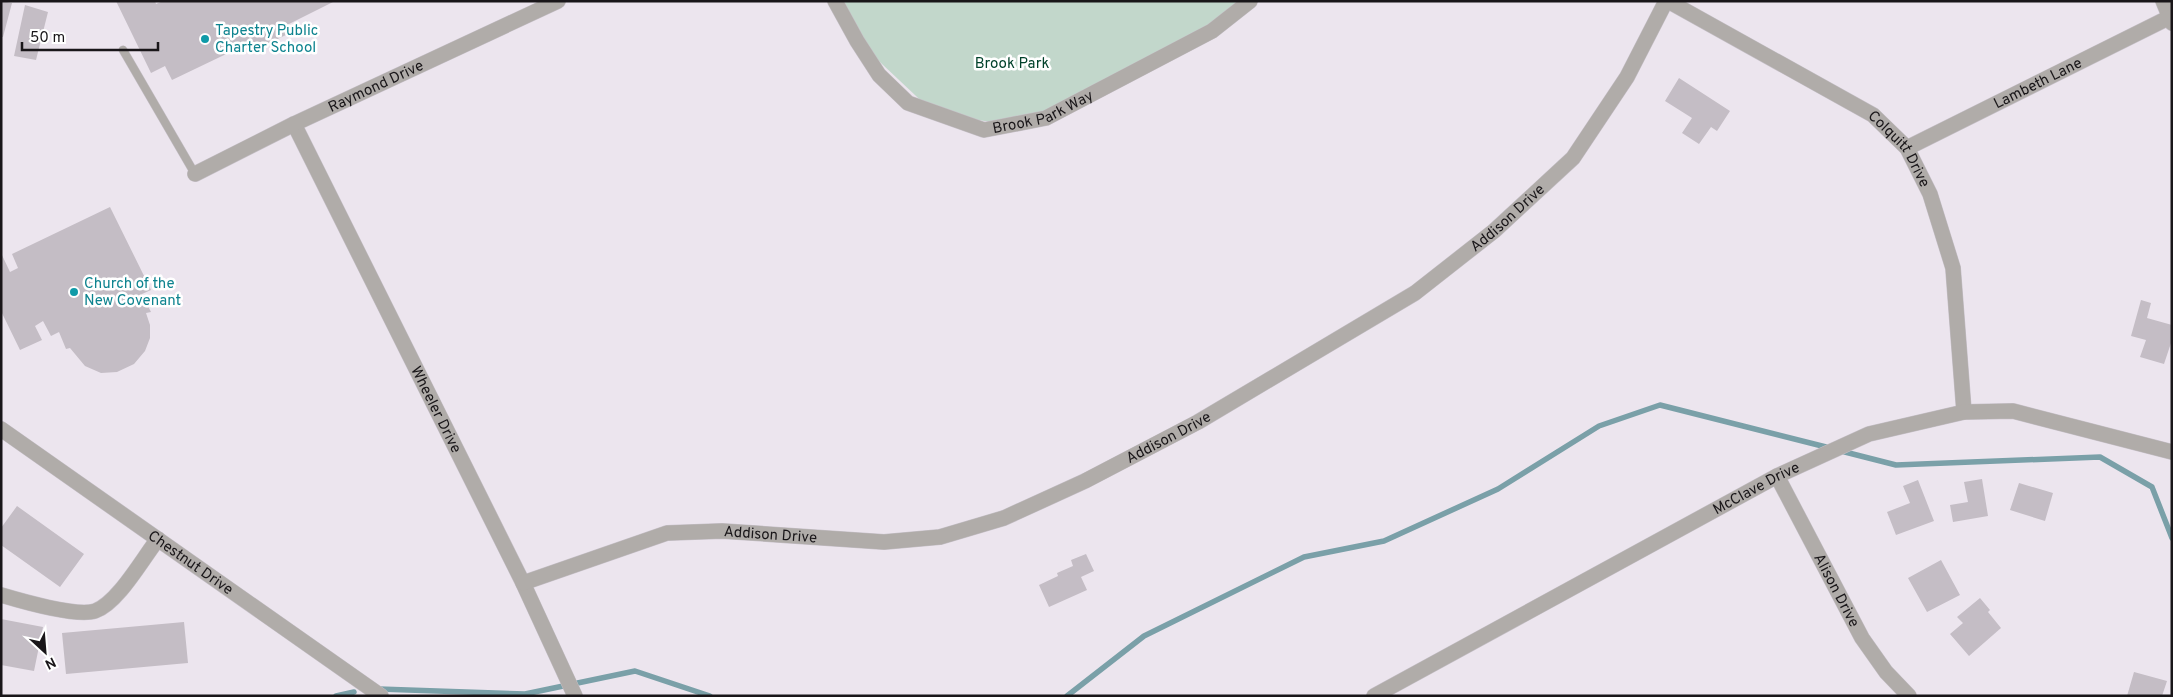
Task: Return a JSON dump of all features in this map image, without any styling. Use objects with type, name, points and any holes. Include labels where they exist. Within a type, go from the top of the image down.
[{"type":"street","name":"Raymond Drive","points":[[195,174],[294,124],[558,1]]},
{"type":"street","name":"Brook Park Way","points":[[836,1],[857,41],[879,75],[908,103],[984,130],[1046,118],[1212,31],[1250,1]]},
{"type":"street","name":"Colquitt Drive","points":[[1667,1],[1873,115],[1907,148],[1930,194],[1952,268],[1964,412]]},
{"type":"street","name":"Addison Drive","points":[[523,583],[667,533],[722,531],[884,542],[940,537],[1004,518],[1085,481],[1198,422],[1415,293],[1494,231],[1573,158],[1627,77],[1667,1]]},
{"type":"street","points":[[2163,1],[2170,20]]},
{"type":"street","name":"Lambeth Lane","points":[[1907,148],[2170,20]]},
{"type":"street","name":"Wheeler Drive","points":[[294,124],[523,583],[575,696]]},
{"type":"street","name":"McClave Drive","points":[[1374,696],[1777,476],[1870,434],[1964,412],[2013,411],[2172,452]]},
{"type":"street","name":"Chestnut Drive","points":[[1,429],[381,696]]},
{"type":"street","name":"Alison Drive","points":[[1777,476],[1862,638],[1886,672],[1910,696]]},
{"type":"street","points":[[5,594],[74,612],[95,611],[114,598],[158,539]]},
{"type":"lane","points":[[123,50],[195,174]]},
{"type":"green space","name":"Brook Park","points":[[839,1],[1247,1],[1212,31],[1022,127],[934,113],[864,47]]},
{"type":"building","points":[[1,1],[12,3],[3,37],[1,37]]},
{"type":"building","name":"Tapestry Public Charter School","points":[[116,1],[155,1],[156,4],[163,1],[335,1],[285,26],[288,34],[248,53],[245,45],[172,80],[165,66],[151,73]]},
{"type":"building","points":[[25,5],[48,12],[36,60],[14,56]]},
{"type":"building","points":[[1679,78],[1730,111],[1717,131],[1711,127],[1699,144],[1682,133],[1692,118],[1665,101]]},
{"type":"building","name":"Church of the New Covenant","points":[[110,207],[151,290],[142,294],[151,312],[146,313],[150,325],[150,338],[145,351],[134,364],[117,372],[101,373],[85,366],[70,348],[66,349],[59,332],[51,336],[43,321],[35,326],[42,340],[20,350],[1,311],[1,253],[10,272],[18,268],[12,254]]},
{"type":"building","points":[[2141,300],[2151,303],[2147,318],[2172,325],[2172,340],[2164,364],[2140,357],[2146,340],[2131,336]]},
{"type":"building","points":[[1982,479],[1988,516],[1953,522],[1950,505],[1968,502],[1964,482]]},
{"type":"building","points":[[1918,480],[1934,521],[1896,535],[1887,512],[1910,503],[1903,486]]},
{"type":"building","points":[[2019,483],[2053,493],[2045,521],[2010,510]]},
{"type":"building","points":[[17,506],[84,554],[60,587],[1,545],[1,528]]},
{"type":"building","points":[[1086,554],[1094,571],[1081,577],[1087,590],[1049,607],[1039,585],[1058,576],[1057,573],[1073,566],[1071,560]]},
{"type":"building","points":[[1941,560],[1960,595],[1927,612],[1908,578]]},
{"type":"building","points":[[1980,598],[2001,628],[1969,656],[1950,634],[1963,623],[1957,617]]},
{"type":"building","points":[[1,619],[43,627],[34,671],[1,665]]},
{"type":"building","points":[[184,622],[188,663],[66,674],[62,633]]},
{"type":"building","points":[[2134,672],[2167,681],[2162,696],[2127,696]]},
{"type":"waterway","points":[[1067,696],[1144,636],[1304,557],[1384,541],[1498,489],[1599,426],[1660,405],[1830,448]]},
{"type":"waterway","points":[[1841,451],[1896,465],[2100,457],[2152,487],[2172,538]]},
{"type":"waterway","points":[[379,689],[525,694],[635,671],[710,696]]},
{"type":"waterway","points":[[336,696],[354,692]]},
{"type":"place","name":"Tapestry Public Charter School","points":[[205,39]]},
{"type":"place","name":"Church of the New Covenant","points":[[74,292]]}]
